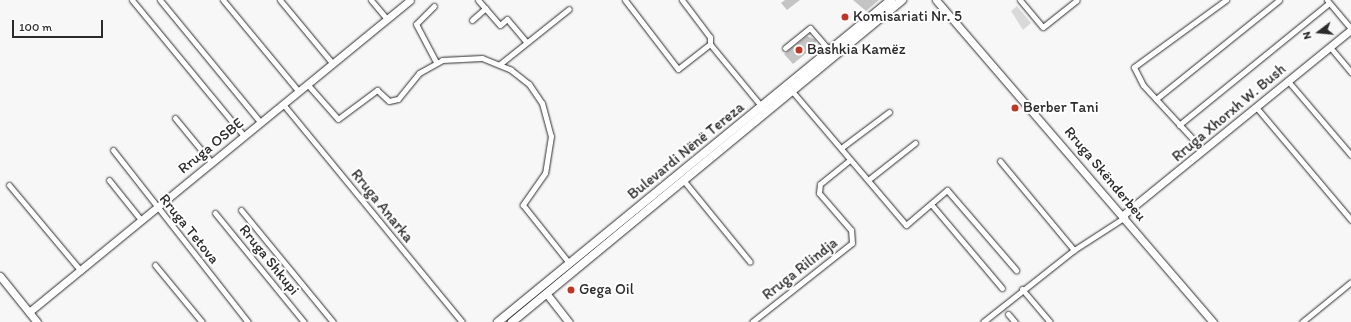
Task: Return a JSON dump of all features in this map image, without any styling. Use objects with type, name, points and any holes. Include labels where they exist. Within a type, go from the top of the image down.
[{"type":"main road","name":"Bulevardi Nënë Tereza","points":[[512,322],[684,180],[790,88],[830,51],[891,0]]},
{"type":"main road","name":"Bulevardi Nënë Tereza","points":[[498,322],[762,107],[790,88],[902,0]]},
{"type":"street","points":[[132,0],[244,136]]},
{"type":"street","points":[[160,0],[261,123]]},
{"type":"street","points":[[223,0],[299,92]]},
{"type":"street","points":[[280,0],[333,64]]},
{"type":"street","points":[[371,0],[387,19]]},
{"type":"street","name":"Rruga OSBE","points":[[29,312],[81,271],[141,220],[308,85],[410,0]]},
{"type":"street","points":[[478,0],[500,25],[507,19],[526,42]]},
{"type":"street","points":[[625,0],[678,69],[710,44]]},
{"type":"street","points":[[682,0],[710,37],[710,44],[762,107]]},
{"type":"street","name":"Rruga Skënderbeu","points":[[936,0],[946,8]]},
{"type":"street","name":"Rruga Skënderbeu","points":[[941,0],[946,8],[1213,322]]},
{"type":"street","points":[[1020,0],[1043,27],[1077,0]]},
{"type":"street","points":[[1203,150],[1156,99],[1134,68],[1226,0]]},
{"type":"street","points":[[1156,99],[1279,0]]},
{"type":"street","points":[[1179,125],[1328,2],[1351,29]]},
{"type":"street","points":[[434,6],[416,24],[436,62]]},
{"type":"street","points":[[472,20],[486,8]]},
{"type":"street","points":[[500,64],[569,9]]},
{"type":"street","points":[[785,48],[810,28],[830,51]]},
{"type":"street","name":"Rruga Xhorxh W. Bush","points":[[1124,216],[1351,29]]},
{"type":"street","points":[[1330,47],[1351,72]]},
{"type":"street","points":[[308,85],[338,119],[377,90],[389,101],[398,99],[419,73],[436,62],[471,58],[500,64],[528,84],[547,114],[551,147],[545,173],[523,205],[570,264]]},
{"type":"street","points":[[1288,81],[1351,155]]},
{"type":"street","points":[[790,88],[906,225],[949,191],[1016,270]]},
{"type":"street","name":"Rruga Anarka","points":[[283,104],[462,322]]},
{"type":"street","points":[[1256,107],[1351,220]]},
{"type":"street","points":[[841,148],[889,112]]},
{"type":"street","points":[[175,118],[212,163]]},
{"type":"street","points":[[868,180],[915,143]]},
{"type":"street","name":"Rruga Tetova","points":[[113,150],[156,208],[248,322]]},
{"type":"street","name":"Rruga Rilindja","points":[[752,322],[852,243],[851,230],[819,193],[820,184],[850,160]]},
{"type":"street","points":[[1000,161],[1074,250]]},
{"type":"street","points":[[109,180],[141,220]]},
{"type":"street","points":[[684,180],[750,262]]},
{"type":"street","points":[[9,185],[81,271]]},
{"type":"street","points":[[931,204],[1002,288]]},
{"type":"street","points":[[241,210],[333,322]]},
{"type":"street","name":"Rruga Shkupi","points":[[216,213],[304,322]]},
{"type":"street","points":[[983,322],[1022,289],[1074,250],[1124,216]]},
{"type":"street","points":[[155,265],[202,322]]},
{"type":"street","points":[[0,276],[36,322]]},
{"type":"street","points":[[1302,322],[1351,282]]},
{"type":"street","points":[[1022,289],[1050,322]]},
{"type":"street","points":[[546,294],[569,322]]},
{"type":"street","points":[[1008,314],[1015,322]]},
{"type":"shaded area","points":[[1017,6],[1031,23],[1023,30],[1011,11]]},
{"type":"building","points":[[785,0],[800,0],[787,10],[781,3]]},
{"type":"building","points":[[853,0],[879,0],[866,11]]},
{"type":"building","name":"Bashkia Kamëz","points":[[807,36],[816,40],[815,46],[793,64],[784,54]]},
{"type":"place","name":"Komisariati Nr. 5","points":[[845,17]]},
{"type":"place","name":"Bashkia Kamëz","points":[[799,50]]},
{"type":"place","name":"Berber Tani","points":[[1015,108]]},
{"type":"place","name":"Gega Oil","points":[[571,290]]}]
